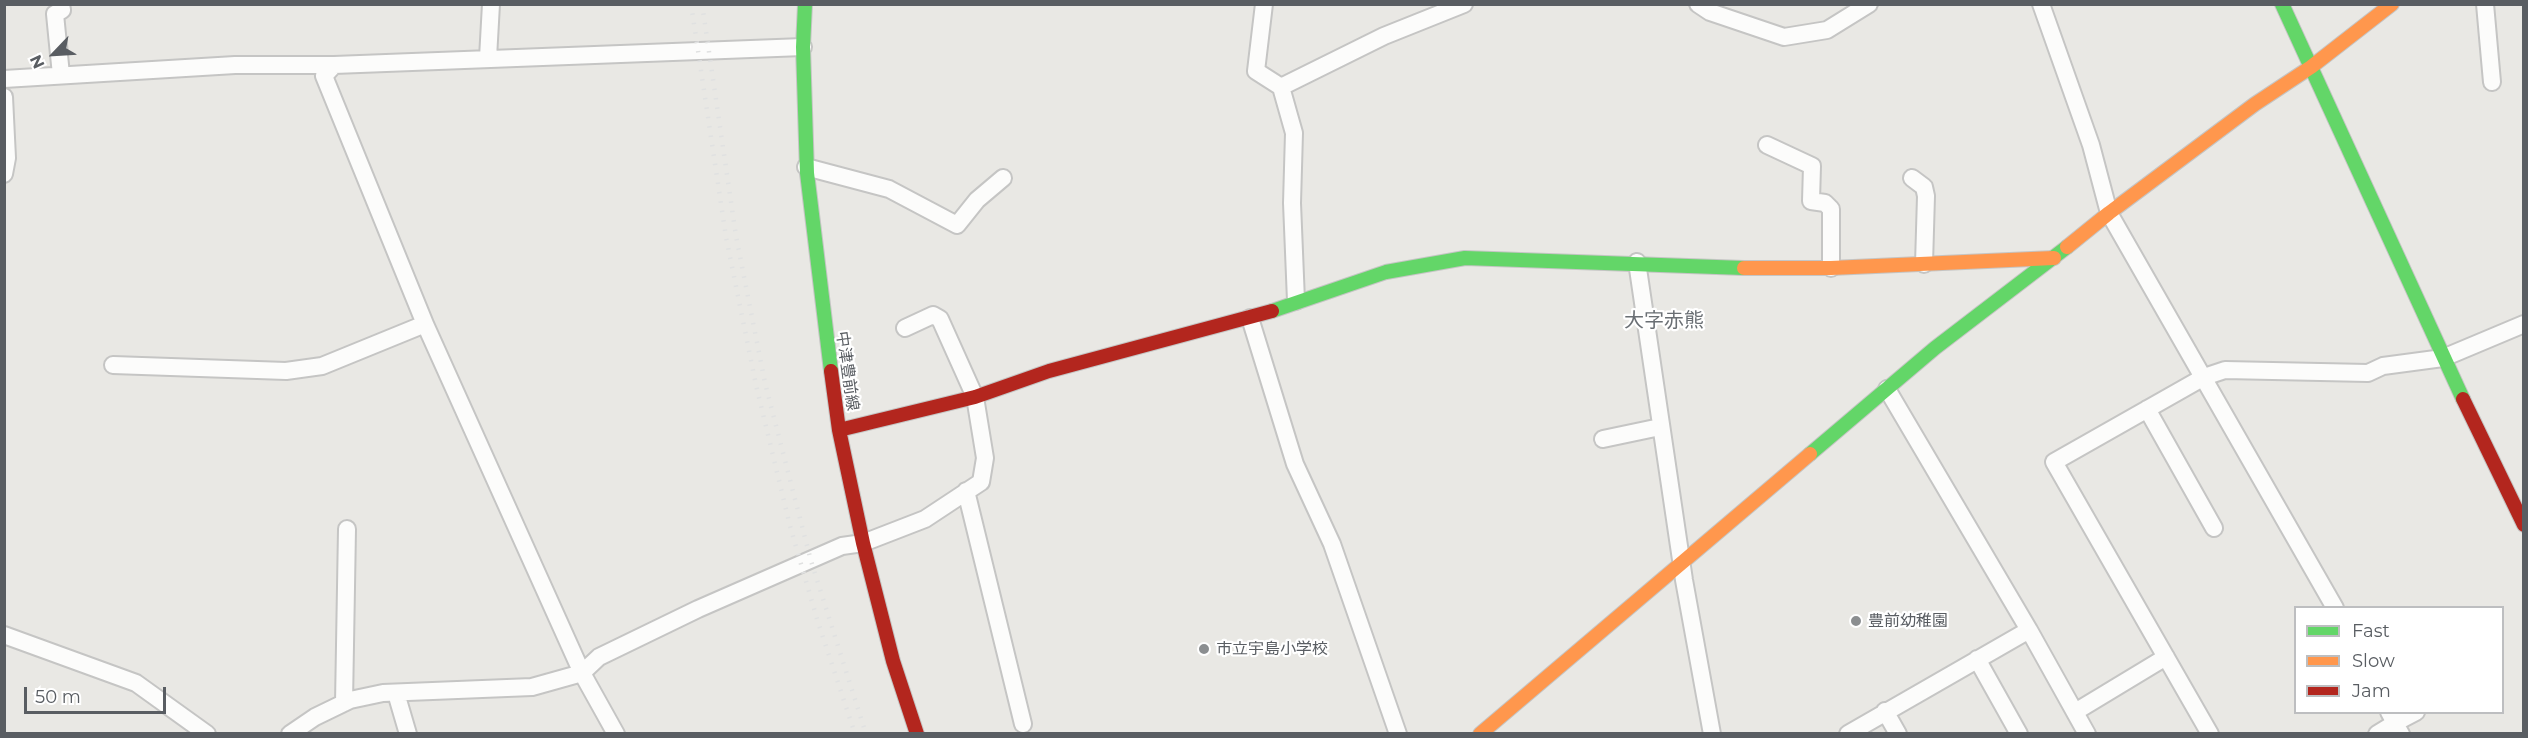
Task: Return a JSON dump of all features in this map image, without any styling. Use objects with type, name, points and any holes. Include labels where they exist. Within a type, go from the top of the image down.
[{"type":"street","points":[[61,4],[62,10],[55,14],[62,75]]},
{"type":"street","points":[[488,57],[491,4]]},
{"type":"street","name":"中津豊前線","points":[[805,4],[803,47],[806,167],[839,430],[863,543],[893,661],[917,734]]},
{"type":"street","points":[[1264,4],[1256,71],[1281,87],[1294,133],[1292,203],[1296,301]]},
{"type":"street","points":[[1281,87],[1384,36],[1464,4]]},
{"type":"street","points":[[1698,4],[1710,12],[1784,38],[1827,30],[1869,4]]},
{"type":"street","points":[[2041,4],[2091,145],[2109,213],[2334,606]]},
{"type":"street","points":[[2282,4],[2443,358],[2523,525]]},
{"type":"street","points":[[1480,734],[1682,560],[1935,348],[2054,258],[2109,213],[2392,4]]},
{"type":"street","points":[[2485,4],[2492,82]]},
{"type":"street","points":[[4,79],[235,65],[334,64],[803,47]]},
{"type":"street","points":[[334,64],[324,76],[424,324],[582,673],[616,734]]},
{"type":"street","points":[[4,98],[7,158],[4,174]]},
{"type":"street","points":[[1767,145],[1812,166],[1811,201],[1825,203],[1830,210],[1831,268]]},
{"type":"street","points":[[806,167],[889,189],[957,225],[977,200],[1003,178]]},
{"type":"street","points":[[1912,178],[1924,187],[1926,196],[1924,264]]},
{"type":"street","points":[[839,430],[975,397],[1049,371],[1250,318],[1386,272],[1465,258],[1831,268],[2054,258]]},
{"type":"street","points":[[1637,262],[1660,427],[1713,734]]},
{"type":"street","points":[[290,734],[315,717],[344,703],[383,693],[532,687],[582,673],[599,657],[699,609],[842,546],[863,543],[925,519],[981,482],[985,458],[975,397],[940,320],[933,315],[905,328]]},
{"type":"street","points":[[1250,318],[1295,464],[1332,544],[1398,734]]},
{"type":"street","points":[[113,365],[286,371],[322,366],[424,324]]},
{"type":"street","points":[[2210,734],[2054,462],[2204,377],[2225,370],[2368,373],[2383,366],[2443,358],[2523,324]]},
{"type":"street","points":[[1887,389],[2029,630],[2087,734]]},
{"type":"street","points":[[2147,409],[2214,528]]},
{"type":"street","points":[[1603,439],[1660,427]]},
{"type":"street","points":[[966,491],[1023,724]]},
{"type":"street","points":[[344,703],[348,529]]},
{"type":"street","points":[[1848,734],[2029,630]]},
{"type":"street","points":[[4,635],[136,683],[207,734]]},
{"type":"street","points":[[2075,712],[2166,657]]},
{"type":"street","points":[[1977,659],[2019,734]]},
{"type":"street","points":[[396,693],[408,734]]},
{"type":"street","points":[[1885,711],[1898,734]]},
{"type":"street","points":[[2377,734],[2412,714]]},
{"type":"railway","points":[[691,4],[726,237],[756,385],[790,526],[817,619],[855,734]]},
{"type":"railway","points":[[702,4],[736,236],[765,383],[811,561],[866,734]]},
{"type":"traffic: fast","points":[[805,4],[803,47],[807,173],[831,371]]},
{"type":"traffic: fast","points":[[2282,4],[2463,399]]},
{"type":"traffic: fast","points":[[1810,454],[1935,348],[2067,247]]},
{"type":"traffic: fast","points":[[1272,311],[1386,272],[1465,258],[1744,268]]},
{"type":"traffic: slow","points":[[2067,247],[2109,213],[2255,104],[2311,67],[2392,4]]},
{"type":"traffic: slow","points":[[1744,268],[1831,268],[2054,258]]},
{"type":"traffic: slow","points":[[1480,734],[1810,454]]},
{"type":"traffic: jam","points":[[839,430],[975,397],[1049,371],[1272,311]]},
{"type":"traffic: jam","points":[[831,371],[839,430],[863,543],[893,661],[917,734]]},
{"type":"traffic: jam","points":[[2463,399],[2524,525]]},
{"type":"place","name":"豊前幼稚園","points":[[1856,621]]},
{"type":"place","name":"市立宇島小学校","points":[[1204,649]]},
{"type":"district","name":"大字赤熊","points":[[1664,321]]}]
